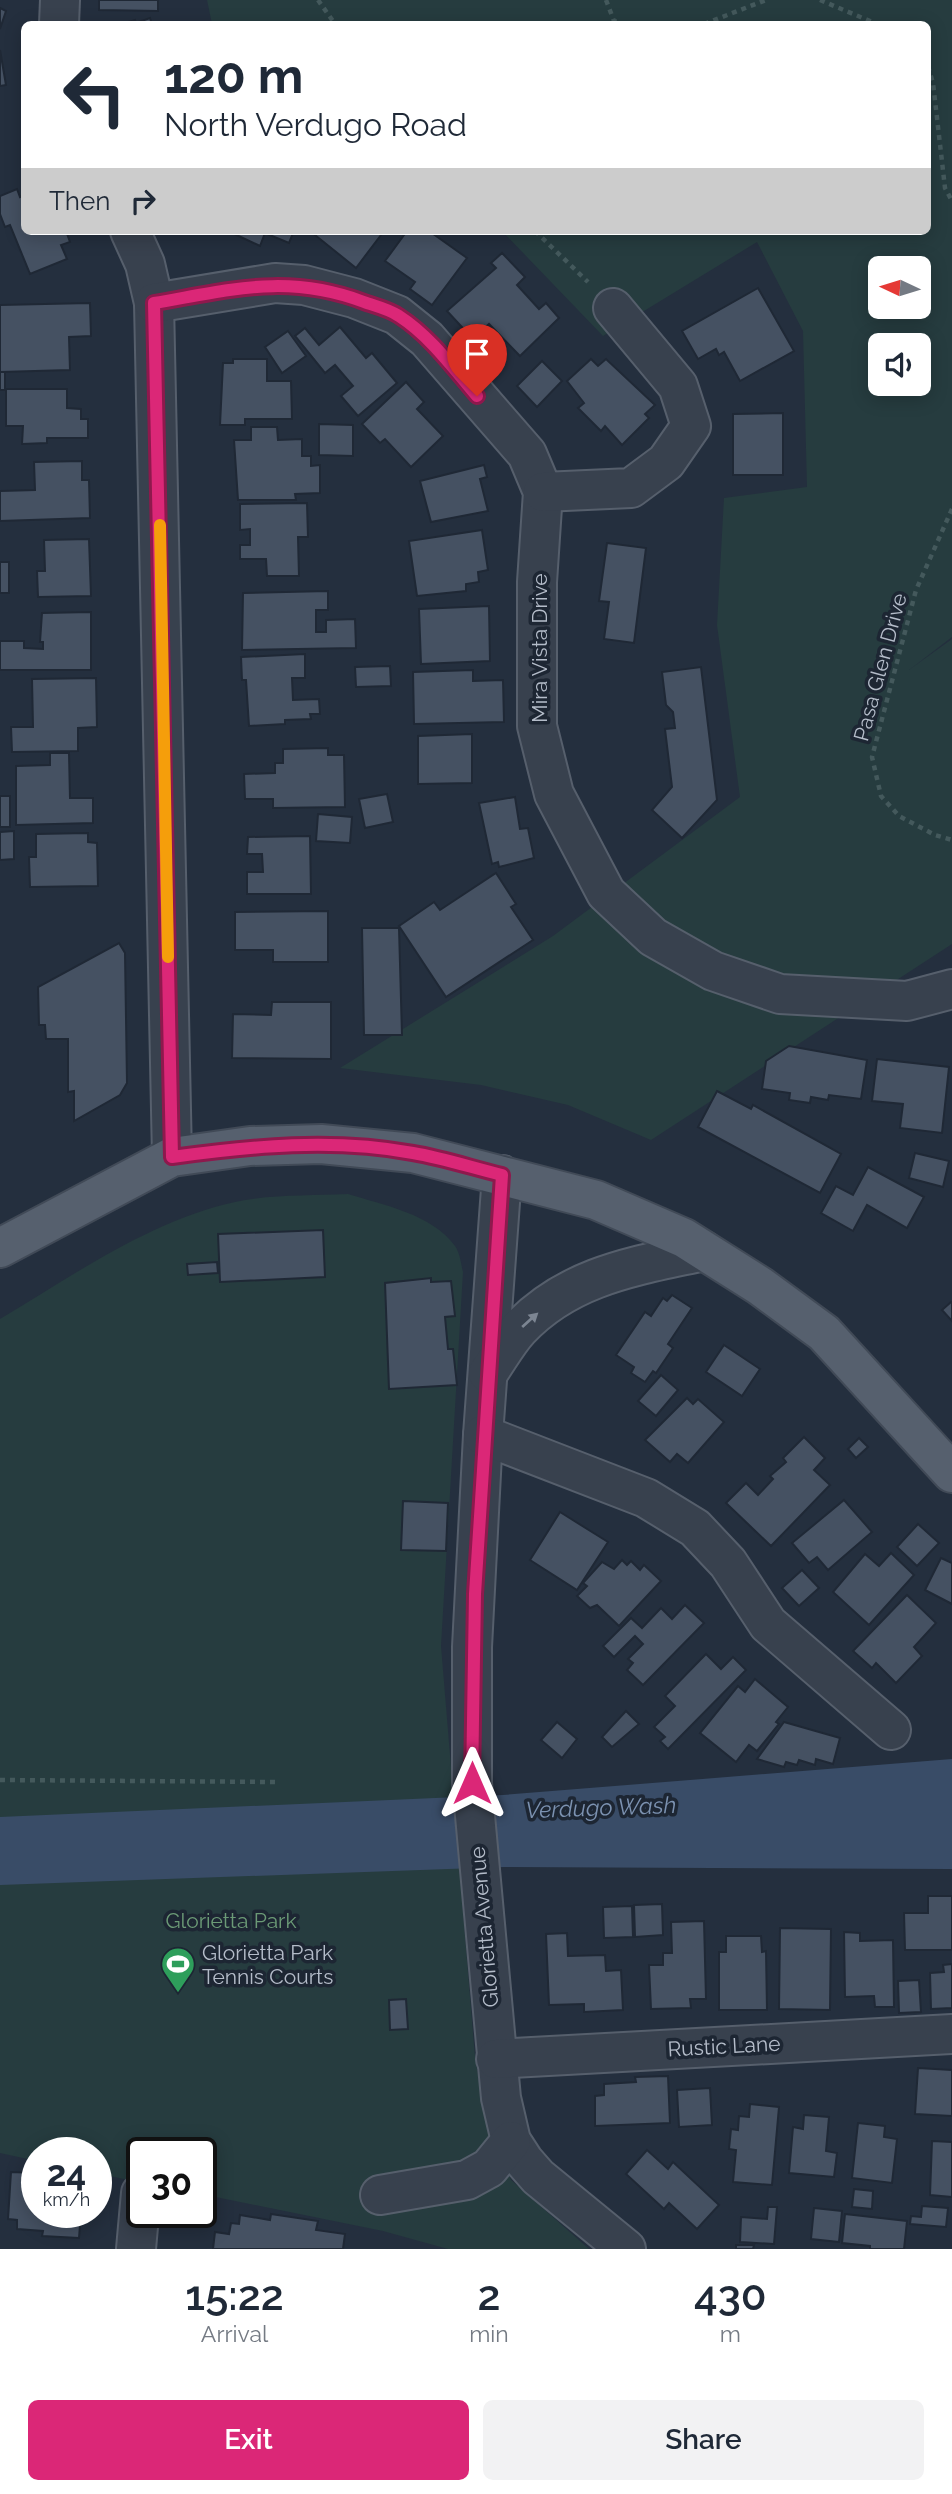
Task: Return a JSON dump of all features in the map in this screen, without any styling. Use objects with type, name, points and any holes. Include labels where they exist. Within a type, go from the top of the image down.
[{"type":"main road","points":[[0,1248],[172,1157],[250,1146],[321,1144],[413,1153],[596,1200],[684,1238],[760,1286],[824,1333],[952,1473]]},
{"type":"street","points":[[59,21],[60,0]]},
{"type":"street","points":[[132,235],[145,264],[154,303],[172,1157]]},
{"type":"street","name":"Mira Vista Drive","points":[[154,303],[275,284],[304,285],[354,298],[397,315],[427,339],[527,453],[543,492],[537,582],[537,726],[554,793],[606,893],[653,937],[713,971],[780,995],[907,1001],[952,989]]},
{"type":"street","points":[[543,492],[631,488],[666,462],[691,426],[678,386],[613,308]]},
{"type":"street","name":"Glorietta Avenue","points":[[502,1175],[483,1435],[472,1647],[472,1783],[496,2059],[511,2141],[538,2177],[626,2249]]},
{"type":"street","points":[[488,1373],[527,1322],[545,1306],[593,1278],[704,1251]]},
{"type":"street","points":[[483,1435],[646,1498],[695,1528],[728,1563],[768,1624],[891,1730]]},
{"type":"street","name":"Rustic Lane","points":[[496,2059],[952,2034]]},
{"type":"street","points":[[380,2195],[467,2180],[489,2168],[511,2141]]},
{"type":"street","points":[[136,2249],[138,2228]]},
{"type":"path","points":[[318,0],[333,21]]},
{"type":"path","points":[[606,0],[614,21]]},
{"type":"path","points":[[713,21],[766,0]]},
{"type":"path","points":[[820,0],[870,21]]},
{"type":"path","points":[[931,76],[945,188],[952,201]]},
{"type":"path","points":[[539,235],[613,308]]},
{"type":"path","name":"Pasa Glen Drive","points":[[952,509],[916,590],[872,757],[881,796],[899,816],[935,835],[952,840]]},
{"type":"path","points":[[0,1780],[277,1782]]},
{"type":"green space","points":[[207,0],[952,0],[952,637],[909,670],[952,639],[952,944],[651,1140],[568,1105],[481,1085],[340,1068],[553,936],[740,797],[717,625],[724,498],[807,487],[803,331],[757,242],[603,336],[506,235],[931,235],[931,21],[211,21]]},
{"type":"green space","name":"Glorietta Park","points":[[348,1194],[406,1212],[434,1226],[445,1235],[455,1246],[460,1259],[463,1272],[441,1646],[475,2057],[486,2121],[511,2180],[589,2249],[448,2249],[383,2231],[217,2197],[217,2137],[126,2137],[126,2180],[112,2176],[112,2137],[21,2137],[21,2158],[0,2153],[0,1319],[113,1251],[172,1222],[235,1202]]},
{"type":"water","name":"Verdugo Wash","points":[[952,1759],[952,1869],[504,1867],[0,1885],[0,1817],[503,1795]]},
{"type":"building","points":[[99,0],[158,0],[158,11],[99,10]]},
{"type":"building","points":[[0,8],[6,11],[0,29]]},
{"type":"building","points":[[0,50],[6,85],[0,86]]},
{"type":"building","points":[[17,189],[21,196],[21,235],[67,235],[70,242],[61,245],[67,259],[30,274],[10,225],[5,227],[0,214],[0,196]]},
{"type":"building","points":[[237,235],[264,235],[260,246]]},
{"type":"building","points":[[270,235],[292,235],[289,243]]},
{"type":"building","points":[[315,235],[381,235],[356,268]]},
{"type":"building","points":[[404,235],[435,235],[467,258],[432,305],[410,289],[415,282],[385,261]]},
{"type":"building","points":[[502,253],[525,277],[517,285],[539,309],[546,303],[559,318],[520,356],[489,324],[473,339],[447,311],[496,268],[491,263]]},
{"type":"building","points":[[758,288],[794,351],[740,381],[724,352],[719,355],[716,349],[698,359],[682,331]]},
{"type":"building","points":[[90,303],[91,336],[69,337],[70,370],[0,372],[0,305]]},
{"type":"building","points":[[340,327],[366,358],[372,353],[397,383],[358,416],[341,396],[353,386],[335,365],[325,373],[295,336],[305,328],[319,345]]},
{"type":"building","points":[[288,331],[306,356],[282,373],[265,347]]},
{"type":"building","points":[[233,359],[267,359],[267,381],[291,381],[292,419],[245,419],[245,425],[220,425],[223,363],[233,363]]},
{"type":"building","points":[[591,359],[598,366],[606,359],[655,405],[645,414],[649,418],[622,445],[605,426],[601,431],[578,408],[584,403],[567,381]]},
{"type":"building","points":[[542,361],[562,381],[537,407],[517,386]]},
{"type":"building","points":[[0,372],[5,372],[5,390],[0,390]]},
{"type":"building","points":[[406,382],[424,402],[417,409],[443,436],[411,467],[385,439],[380,443],[362,424]]},
{"type":"building","points":[[6,389],[67,389],[67,408],[81,409],[81,419],[88,419],[88,438],[47,438],[47,443],[22,444],[23,426],[6,426]]},
{"type":"building","points":[[783,413],[783,475],[733,475],[733,414]]},
{"type":"building","points":[[319,424],[353,425],[353,456],[319,455]]},
{"type":"building","points":[[251,427],[277,427],[278,440],[302,439],[302,456],[311,456],[311,466],[320,465],[320,493],[295,494],[296,500],[238,500],[234,440],[251,440]]},
{"type":"building","points":[[82,461],[82,480],[89,480],[90,518],[0,521],[0,491],[35,490],[34,462]]},
{"type":"building","points":[[484,465],[487,477],[480,479],[488,511],[431,522],[420,481]]},
{"type":"building","points":[[307,503],[308,537],[298,537],[299,576],[267,576],[266,559],[240,559],[240,545],[250,545],[250,529],[240,530],[240,504]]},
{"type":"building","points":[[482,530],[488,570],[478,572],[479,582],[466,584],[466,591],[417,596],[409,541]]},
{"type":"building","points":[[89,539],[91,596],[38,597],[37,571],[45,571],[44,540]]},
{"type":"building","points":[[607,543],[646,548],[634,643],[604,639],[609,602],[599,601]]},
{"type":"building","points":[[0,562],[9,562],[9,593],[0,593]]},
{"type":"building","points":[[328,591],[328,610],[316,610],[316,632],[326,632],[326,620],[355,619],[356,648],[242,650],[243,593]]},
{"type":"building","points":[[489,606],[490,661],[421,664],[419,609]]},
{"type":"building","points":[[91,612],[91,670],[0,670],[0,641],[24,641],[24,648],[43,649],[43,642],[40,642],[42,613]]},
{"type":"building","points":[[305,654],[305,678],[292,678],[293,700],[319,699],[320,714],[310,714],[311,719],[285,720],[285,724],[249,726],[246,680],[242,680],[241,657]]},
{"type":"building","points":[[390,666],[391,686],[356,687],[355,667]]},
{"type":"building","points":[[701,667],[717,800],[682,838],[652,810],[672,787],[665,729],[675,728],[673,712],[666,705],[662,672]]},
{"type":"building","points":[[473,670],[473,681],[503,680],[504,722],[414,724],[413,672]]},
{"type":"building","points":[[96,678],[97,727],[78,728],[78,751],[12,752],[11,727],[33,727],[32,679]]},
{"type":"building","points":[[472,734],[472,783],[418,784],[418,736]]},
{"type":"building","points":[[328,748],[328,755],[344,755],[345,807],[273,808],[273,799],[245,799],[244,774],[275,773],[275,763],[283,763],[283,749]]},
{"type":"building","points":[[50,753],[69,753],[70,798],[93,798],[93,823],[16,825],[16,766],[50,765]]},
{"type":"building","points":[[387,794],[393,822],[365,828],[359,799]]},
{"type":"building","points":[[0,796],[10,796],[10,827],[0,827]]},
{"type":"building","points":[[515,797],[520,829],[528,828],[534,858],[499,867],[498,862],[492,864],[479,803]]},
{"type":"building","points":[[318,814],[352,817],[350,843],[316,841]]},
{"type":"building","points":[[14,831],[14,859],[0,860],[0,832]]},
{"type":"building","points":[[88,833],[88,842],[97,843],[98,886],[30,887],[29,857],[36,857],[36,834]]},
{"type":"building","points":[[310,836],[311,894],[247,894],[247,872],[263,872],[262,854],[247,854],[248,837]]},
{"type":"building","points":[[496,873],[516,904],[511,907],[533,940],[446,997],[399,926],[434,902],[440,910]]},
{"type":"building","points":[[328,911],[328,962],[273,962],[273,950],[235,950],[235,912]]},
{"type":"building","points":[[362,928],[399,928],[402,1035],[364,1035]]},
{"type":"building","points":[[119,943],[125,953],[127,1083],[120,1095],[74,1121],[74,1091],[68,1092],[68,1039],[46,1039],[45,1025],[39,1025],[38,987]]},
{"type":"building","points":[[272,1002],[331,1002],[331,1059],[232,1058],[233,1014],[271,1015]]},
{"type":"building","points":[[789,1046],[867,1060],[861,1099],[829,1095],[828,1100],[811,1097],[810,1103],[789,1100],[790,1093],[762,1089],[766,1061]]},
{"type":"building","points":[[877,1059],[949,1067],[942,1133],[900,1128],[903,1104],[872,1101]]},
{"type":"building","points":[[717,1091],[751,1109],[753,1105],[841,1154],[820,1193],[698,1127]]},
{"type":"building","points":[[915,1153],[949,1161],[943,1187],[909,1178]]},
{"type":"building","points":[[868,1167],[924,1197],[907,1228],[867,1205],[853,1231],[821,1213],[836,1186],[853,1195]]},
{"type":"building","points":[[323,1230],[325,1277],[220,1282],[218,1234]]},
{"type":"building","points":[[217,1262],[218,1273],[188,1275],[187,1264]]},
{"type":"building","points":[[431,1278],[431,1282],[451,1281],[455,1316],[445,1317],[448,1349],[453,1349],[457,1385],[389,1389],[385,1283]]},
{"type":"building","points":[[672,1295],[692,1308],[668,1344],[673,1348],[656,1373],[653,1371],[645,1382],[631,1373],[634,1367],[616,1355],[645,1312],[651,1316],[663,1298],[667,1301]]},
{"type":"building","points":[[952,1303],[952,1321],[942,1310]]},
{"type":"building","points":[[724,1345],[760,1369],[742,1396],[706,1372]]},
{"type":"building","points":[[661,1375],[678,1390],[656,1416],[638,1401]]},
{"type":"building","points":[[687,1398],[693,1404],[698,1399],[724,1422],[688,1463],[677,1454],[670,1462],[645,1440]]},
{"type":"building","points":[[804,1437],[825,1458],[814,1470],[830,1485],[771,1546],[726,1503],[746,1483],[758,1495],[773,1479],[770,1476],[786,1462],[783,1458]]},
{"type":"building","points":[[859,1438],[868,1447],[856,1458],[848,1449]]},
{"type":"building","points":[[844,1500],[872,1532],[828,1570],[817,1557],[809,1563],[792,1543]]},
{"type":"building","points":[[403,1501],[448,1503],[446,1551],[401,1550]]},
{"type":"building","points":[[560,1512],[608,1542],[577,1590],[530,1560]]},
{"type":"building","points":[[918,1524],[939,1543],[917,1566],[897,1547]]},
{"type":"building","points":[[891,1553],[914,1575],[869,1625],[833,1592],[865,1554],[879,1566]]},
{"type":"building","points":[[941,1558],[952,1563],[952,1604],[925,1590]]},
{"type":"building","points":[[622,1560],[627,1565],[631,1561],[640,1570],[644,1565],[661,1581],[619,1626],[597,1605],[590,1608],[577,1596],[587,1586],[583,1583],[602,1562],[614,1569]]},
{"type":"building","points":[[802,1570],[819,1588],[799,1606],[782,1588]]},
{"type":"building","points":[[907,1595],[936,1623],[914,1647],[922,1656],[896,1683],[876,1663],[872,1668],[853,1651]]},
{"type":"building","points":[[685,1605],[704,1623],[643,1685],[627,1670],[633,1663],[628,1659],[643,1644],[635,1636],[614,1657],[603,1646],[631,1618],[642,1628],[661,1608],[672,1619]]},
{"type":"building","points":[[706,1654],[721,1669],[733,1657],[746,1670],[668,1749],[660,1741],[665,1737],[654,1727],[675,1706],[665,1696]]},
{"type":"building","points":[[755,1679],[788,1707],[776,1722],[779,1724],[757,1751],[749,1745],[736,1762],[700,1733],[738,1686],[745,1692]]},
{"type":"building","points":[[626,1711],[639,1724],[612,1747],[602,1737]]},
{"type":"building","points":[[557,1722],[577,1739],[562,1758],[541,1740]]},
{"type":"building","points":[[784,1722],[840,1738],[833,1764],[816,1759],[815,1765],[799,1760],[797,1765],[786,1762],[784,1767],[757,1759]]},
{"type":"building","points":[[928,1896],[952,1896],[952,1950],[905,1950],[904,1913],[928,1913]]},
{"type":"building","points":[[662,1904],[663,1935],[635,1937],[634,1905]]},
{"type":"building","points":[[632,1906],[633,1937],[604,1938],[603,1907]]},
{"type":"building","points":[[704,1921],[706,1999],[690,1999],[691,2008],[651,2009],[649,1965],[663,1965],[663,1953],[672,1953],[671,1922]]},
{"type":"building","points":[[780,1928],[831,1929],[830,2010],[779,2009]]},
{"type":"building","points":[[844,1932],[860,1933],[860,1941],[893,1940],[894,2007],[875,2007],[874,1996],[845,1997]]},
{"type":"building","points":[[567,1933],[568,1956],[605,1955],[606,1971],[621,1970],[623,2010],[584,2012],[584,2004],[549,2005],[546,1934]]},
{"type":"building","points":[[726,1936],[761,1936],[762,1952],[766,1951],[767,2010],[719,2010],[719,1952],[726,1952]]},
{"type":"building","points":[[952,1964],[952,2008],[931,2009],[930,1973],[944,1972],[943,1965]]},
{"type":"building","points":[[919,1980],[921,2012],[899,2013],[898,1981]]},
{"type":"building","points":[[406,1999],[408,2029],[390,2030],[389,2000]]},
{"type":"building","points":[[918,2068],[952,2070],[952,2116],[915,2114]]},
{"type":"building","points":[[668,2076],[670,2123],[595,2126],[595,2096],[604,2095],[604,2084],[636,2082],[635,2077]]},
{"type":"building","points":[[710,2088],[712,2125],[679,2127],[677,2090]]},
{"type":"building","points":[[750,2104],[779,2107],[772,2185],[733,2182],[736,2150],[729,2149],[731,2129],[738,2130],[739,2116],[749,2117]]},
{"type":"building","points":[[804,2115],[829,2117],[826,2151],[837,2153],[834,2177],[789,2173],[793,2127],[803,2129]]},
{"type":"building","points":[[858,2123],[885,2126],[884,2137],[897,2139],[892,2183],[852,2178]]},
{"type":"building","points":[[932,2141],[952,2142],[952,2197],[930,2195]]},
{"type":"building","points":[[647,2150],[668,2169],[673,2162],[719,2205],[697,2229],[669,2203],[664,2209],[626,2174]]},
{"type":"building","points":[[11,2172],[21,2172],[21,2228],[80,2228],[79,2238],[42,2236],[43,2231],[17,2229],[17,2220],[8,2219]]},
{"type":"building","points":[[854,2189],[873,2191],[872,2209],[852,2207]]},
{"type":"building","points":[[922,2206],[948,2208],[946,2227],[910,2224],[911,2216],[921,2217]]},
{"type":"building","points":[[768,2207],[777,2207],[774,2244],[740,2242],[741,2217],[767,2219]]},
{"type":"building","points":[[814,2208],[842,2211],[839,2242],[811,2239]]},
{"type":"building","points":[[271,2214],[318,2221],[316,2230],[345,2234],[343,2249],[213,2249],[215,2232],[229,2234],[231,2223],[239,2224],[240,2215],[270,2220]]},
{"type":"building","points":[[845,2214],[907,2221],[904,2249],[870,2249],[870,2246],[842,2243]]},
{"type":"building","points":[[736,2245],[754,2245],[753,2249],[736,2249]]},
{"type":"slow traffic","points":[[160,525],[168,957]]},
{"type":"place","name":"Glorietta Park Tennis Courts","points":[[178,1994]]},
{"type":"route","points":[[472,1783],[472,1647],[483,1435],[502,1175],[413,1153],[321,1144],[250,1146],[172,1157],[154,303],[275,284],[304,285],[354,298],[397,315],[427,339],[477,396]]}]
